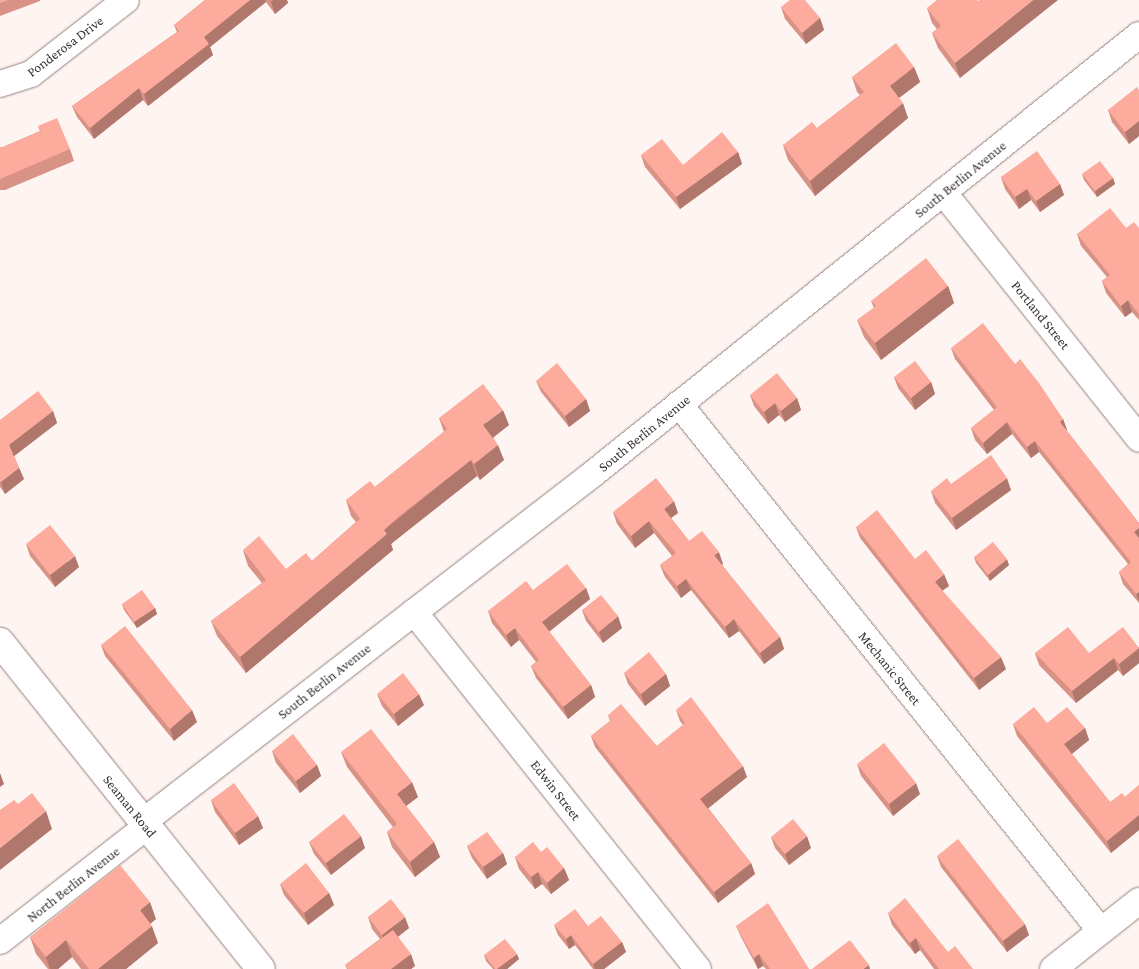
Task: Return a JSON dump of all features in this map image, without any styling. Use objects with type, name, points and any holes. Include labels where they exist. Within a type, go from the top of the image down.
[{"type":"street","name":"Ponderosa Drive","points":[[0,84],[31,74],[126,0]]},
{"type":"street","name":"South Berlin Avenue","points":[[145,824],[679,404],[1139,35]]},
{"type":"street","name":"Portland Street","points":[[943,192],[1139,438]]},
{"type":"street","name":"Mechanic Street","points":[[679,404],[1101,931]]},
{"type":"street","name":"Edwin Street","points":[[414,612],[698,969]]},
{"type":"street","name":"Seaman Road","points":[[0,642],[261,969]]},
{"type":"street","name":"North Berlin Avenue","points":[[0,941],[145,824]]},
{"type":"street","points":[[1053,969],[1139,901]]},
{"type":"building","points":[[205,0],[250,0],[204,37],[209,44],[144,94],[139,88],[90,128],[72,106],[179,31],[174,25]]},
{"type":"building","points":[[790,0],[805,0],[820,18],[802,33],[781,7]]},
{"type":"building","points":[[937,0],[1033,0],[955,63],[932,33],[941,26],[927,8]]},
{"type":"building","points":[[896,43],[914,67],[890,86],[903,103],[810,181],[783,145],[812,122],[817,128],[864,92],[852,77]]},
{"type":"building","points":[[1137,87],[1139,90],[1139,121],[1125,132],[1108,110]]},
{"type":"building","points":[[57,118],[70,149],[0,179],[0,147],[41,131],[38,126]]},
{"type":"building","points":[[722,132],[738,152],[676,197],[641,155],[662,139],[683,165]]},
{"type":"building","points":[[1037,151],[1060,184],[1036,201],[1027,189],[1015,197],[1001,177]]},
{"type":"building","points":[[1100,161],[1113,178],[1095,191],[1082,174]]},
{"type":"building","points":[[1110,208],[1126,228],[1134,222],[1139,228],[1139,314],[1128,300],[1121,306],[1102,281],[1110,275],[1077,234]]},
{"type":"building","points":[[926,258],[948,286],[875,343],[857,320],[876,306],[871,301]]},
{"type":"building","points":[[983,323],[1015,364],[1020,359],[1039,383],[1063,419],[1060,422],[1139,523],[1139,528],[1134,532],[1139,538],[1139,592],[1136,594],[1119,572],[1131,562],[1035,441],[1027,447],[1007,422],[983,443],[971,428],[997,407],[951,348]]},
{"type":"building","points":[[915,361],[931,382],[911,398],[894,377]]},
{"type":"building","points":[[557,363],[586,399],[565,416],[536,381]]},
{"type":"building","points":[[777,373],[797,398],[781,411],[775,403],[764,412],[750,395]]},
{"type":"building","points":[[483,384],[503,410],[483,425],[498,445],[474,464],[471,460],[398,517],[384,530],[387,534],[240,657],[211,621],[266,580],[243,550],[259,536],[286,569],[306,553],[312,561],[360,519],[346,500],[370,481],[375,487],[447,429],[439,418]]},
{"type":"building","points":[[38,391],[53,411],[9,445],[19,468],[1,482],[0,420]]},
{"type":"building","points":[[991,455],[1007,478],[952,518],[931,491],[947,478],[951,484]]},
{"type":"building","points":[[656,478],[674,501],[664,509],[689,541],[702,531],[719,552],[714,555],[780,637],[760,653],[734,619],[725,627],[686,579],[677,586],[660,565],[676,553],[649,521],[631,536],[613,512]]},
{"type":"building","points":[[877,510],[915,559],[926,550],[944,574],[935,582],[1001,657],[974,678],[856,527]]},
{"type":"building","points":[[50,525],[75,556],[50,575],[26,544]]},
{"type":"building","points":[[993,542],[1007,559],[988,575],[974,557]]},
{"type":"building","points":[[567,564],[586,588],[542,622],[591,685],[563,707],[531,666],[539,660],[515,628],[506,635],[488,611],[526,581],[533,590]]},
{"type":"building","points":[[142,590],[155,608],[134,622],[122,604]]},
{"type":"building","points":[[601,595],[618,616],[599,632],[582,610]]},
{"type":"building","points":[[125,626],[192,710],[170,729],[101,645]]},
{"type":"building","points":[[1068,627],[1089,653],[1123,627],[1139,648],[1119,664],[1114,658],[1072,691],[1035,653]]},
{"type":"building","points":[[649,652],[666,674],[641,694],[624,673]]},
{"type":"building","points":[[403,673],[419,694],[394,714],[377,694]]},
{"type":"building","points":[[691,697],[743,766],[700,799],[751,863],[714,892],[591,736],[611,720],[608,715],[621,704],[657,746],[685,723],[676,710]]},
{"type":"building","points":[[1034,707],[1047,723],[1067,707],[1085,728],[1064,744],[1110,802],[1122,793],[1125,797],[1139,785],[1139,815],[1107,841],[1013,724]]},
{"type":"building","points":[[371,729],[412,782],[397,794],[434,842],[410,862],[387,832],[397,824],[341,752]]},
{"type":"building","points":[[293,734],[317,765],[296,781],[272,751]]},
{"type":"building","points":[[884,743],[916,783],[889,804],[857,764]]},
{"type":"building","points":[[234,783],[258,816],[235,833],[211,800]]},
{"type":"building","points":[[32,793],[46,811],[0,848],[0,810],[14,800],[18,804]]},
{"type":"building","points":[[344,814],[361,836],[326,863],[309,842]]},
{"type":"building","points":[[793,819],[807,836],[785,854],[771,837]]},
{"type":"building","points":[[487,832],[503,853],[483,867],[467,846]]},
{"type":"building","points":[[958,839],[1025,924],[1003,941],[937,856]]},
{"type":"building","points":[[533,842],[541,852],[547,847],[564,868],[547,883],[538,872],[531,877],[515,857]]},
{"type":"building","points":[[306,863],[329,893],[304,913],[280,884]]},
{"type":"building","points":[[120,865],[150,902],[140,910],[152,926],[98,969],[89,969],[66,940],[46,957],[30,937]]},
{"type":"building","points":[[905,898],[948,952],[955,946],[973,969],[939,969],[916,938],[910,943],[888,913]]},
{"type":"building","points":[[391,899],[405,917],[382,935],[368,917]]},
{"type":"building","points":[[768,903],[809,969],[770,969],[759,954],[754,958],[736,926]]},
{"type":"building","points":[[575,909],[588,926],[601,916],[622,942],[593,964],[571,935],[566,939],[554,925]]},
{"type":"building","points":[[393,930],[411,954],[391,969],[348,969],[345,965]]},
{"type":"building","points":[[505,939],[517,954],[495,969],[484,955]]},
{"type":"building","points":[[850,940],[869,965],[863,969],[812,969]]}]
